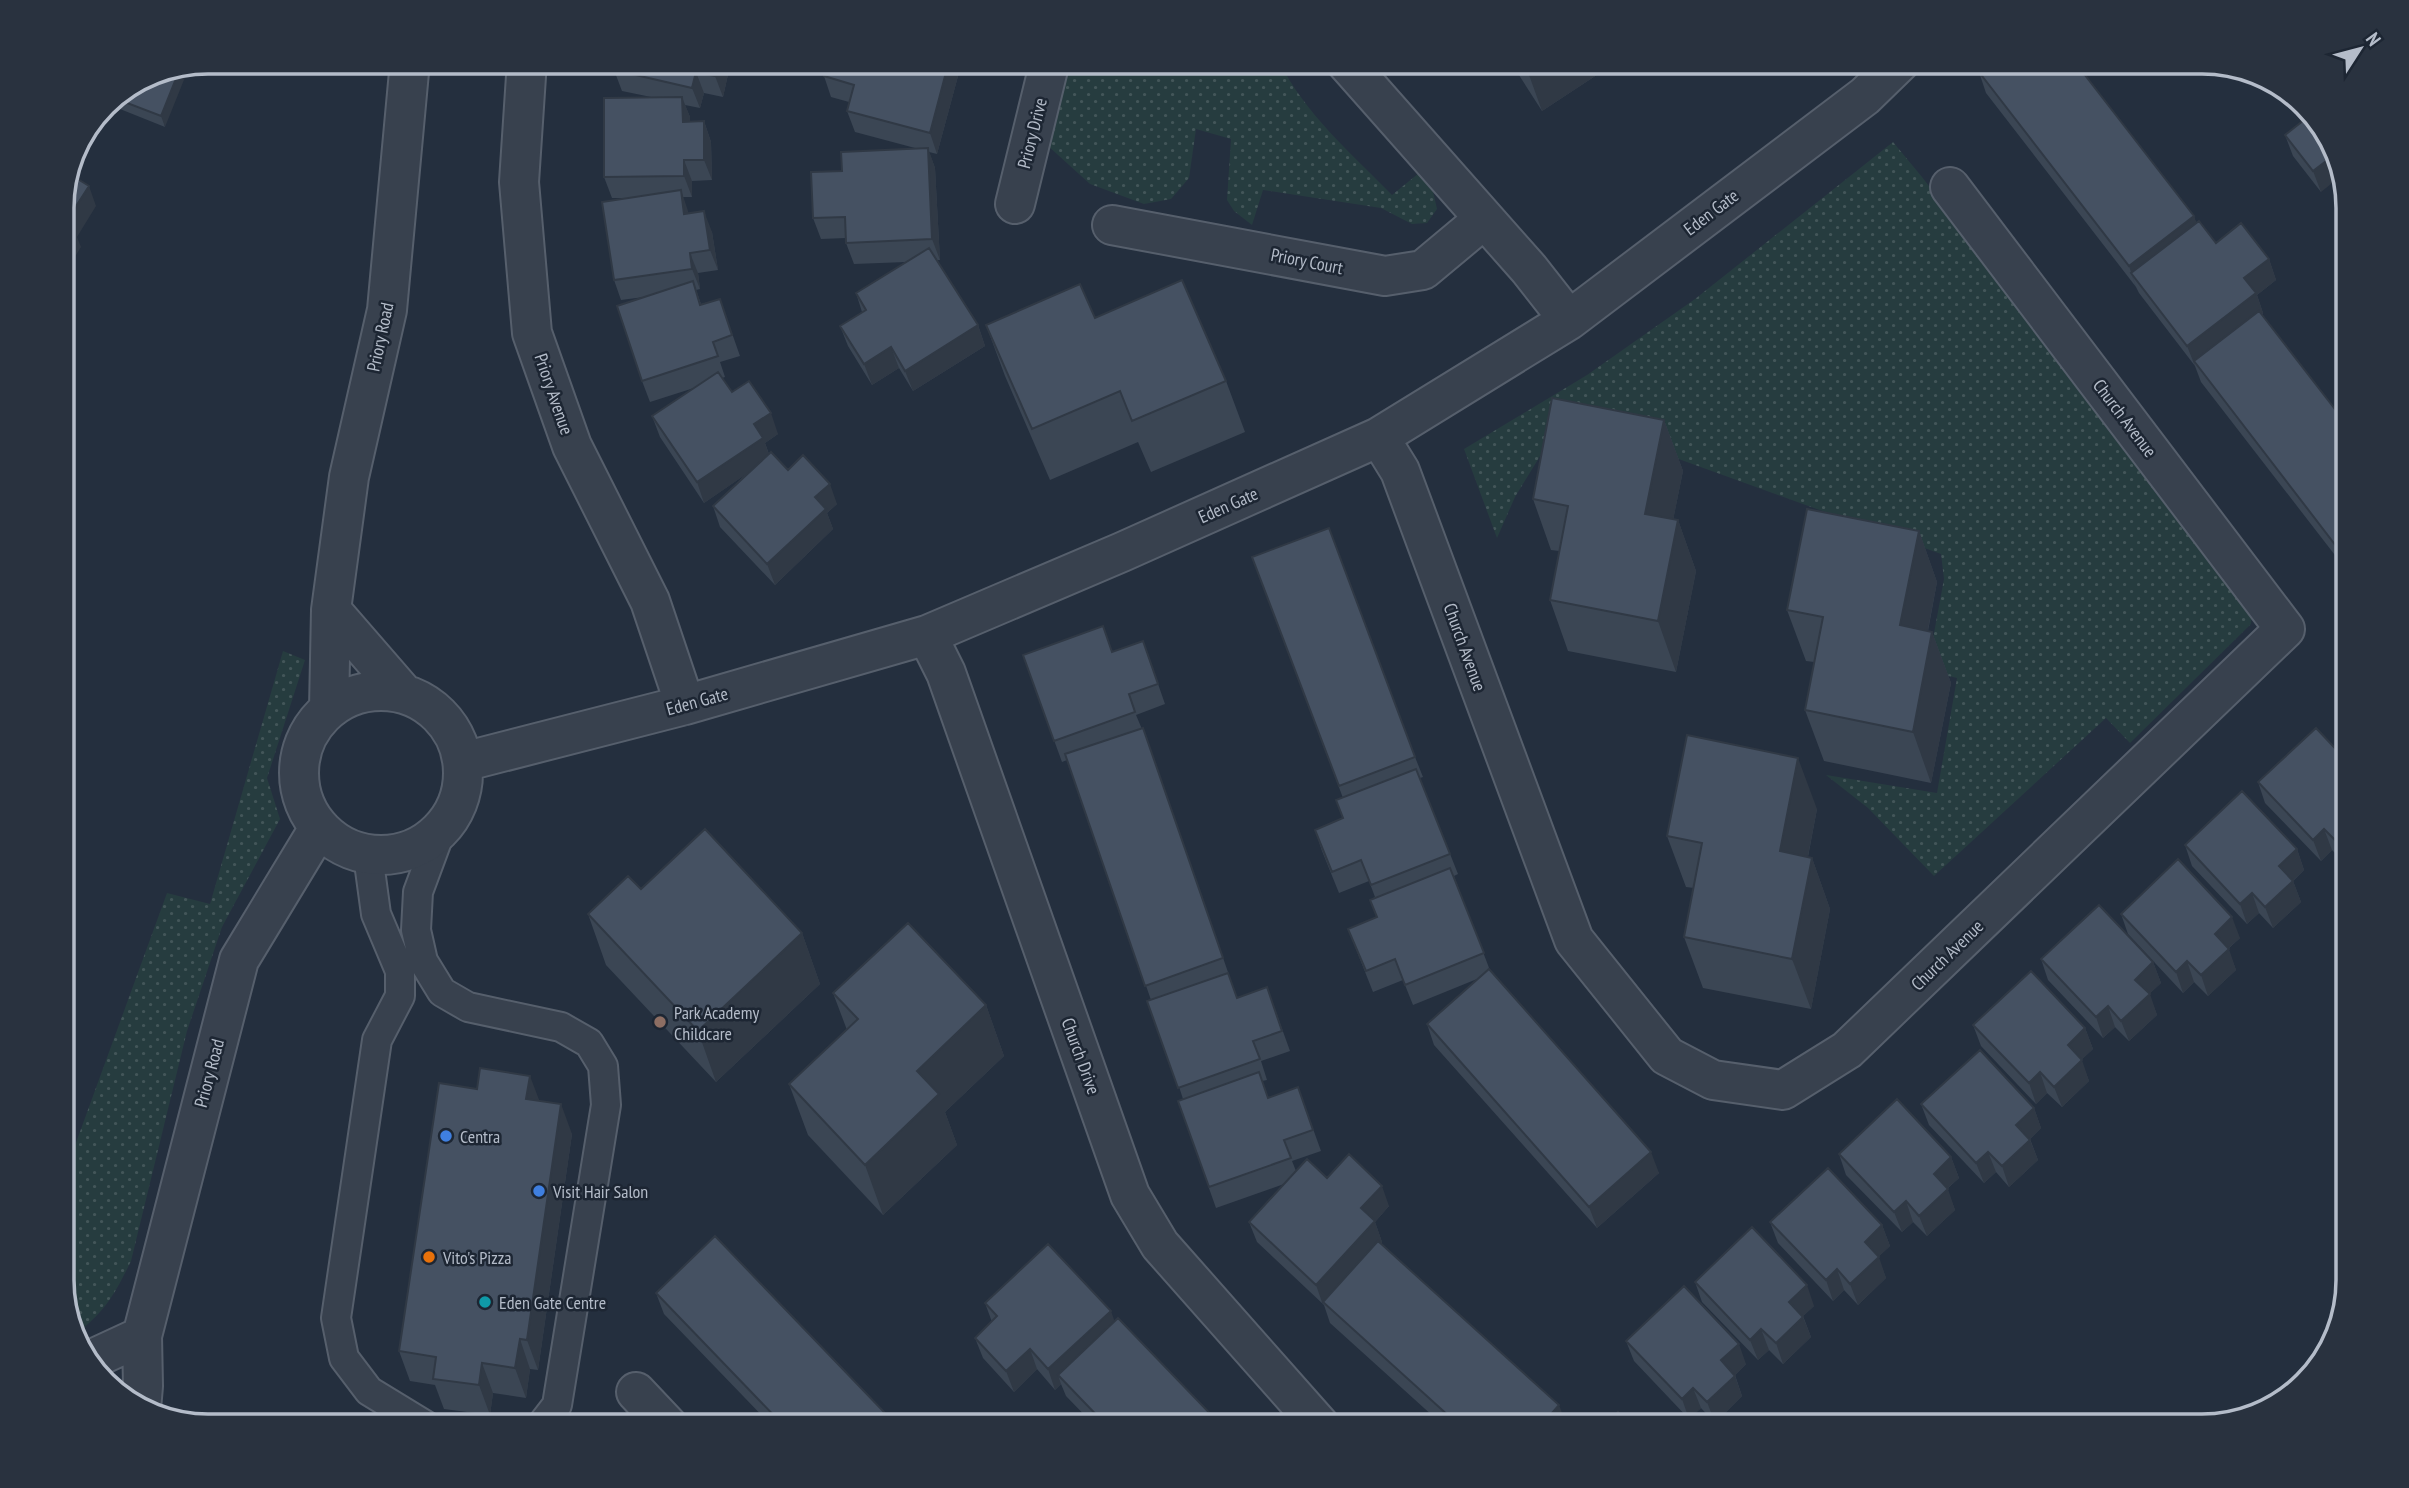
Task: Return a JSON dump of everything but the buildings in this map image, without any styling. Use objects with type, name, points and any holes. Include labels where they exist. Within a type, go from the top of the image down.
[{"type":"street","name":"Priory Road","points":[[329,708],[331,610],[349,477],[387,310],[409,74]]},
{"type":"street","name":"Priory Avenue","points":[[526,74],[519,182],[533,332],[572,446],[650,601],[685,705]]},
{"type":"street","name":"Priory Drive","points":[[1015,204],[1047,74]]},
{"type":"street","points":[[1356,74],[1529,269],[1569,320]]},
{"type":"street","name":"Eden Gate","points":[[463,762],[685,705],[927,635],[1380,437],[1569,320],[1865,96],[1888,74]]},
{"type":"street","name":"Church Avenue","points":[[1380,437],[1400,471],[1574,940],[1667,1056],[1713,1080],[1783,1090],[1847,1050],[2286,629],[1950,187]]},
{"type":"street","name":"Priory Court","points":[[1112,225],[1385,276],[1423,270],[1484,219]]},
{"type":"street","points":[[331,610],[403,693]]},
{"type":"street","name":"Church Drive","points":[[927,635],[946,673],[1130,1195],[1160,1245],[1310,1414]]},
{"type":"street","points":[[377,690],[403,693],[425,704],[443,719],[456,739],[463,762],[462,786],[455,809],[441,830],[420,846],[395,855],[368,855],[341,846],[319,828],[305,805],[298,779],[301,752],[311,728],[329,708],[352,695],[377,690]]},
{"type":"street","name":"Priory Road","points":[[142,1397],[142,1336],[239,960],[319,828]]},
{"type":"street","points":[[97,1357],[142,1336]]},
{"type":"street","points":[[636,1392],[657,1414]]},
{"type":"lane","points":[[441,830],[418,891],[416,930],[423,961],[442,992],[468,1007],[561,1027],[589,1043],[603,1066],[606,1105],[557,1405],[550,1414]]},
{"type":"lane","points":[[368,855],[376,915],[400,971],[400,996],[377,1041],[336,1318],[344,1358],[369,1391],[407,1414]]},
{"type":"green space","points":[[1061,74],[1286,74],[1315,115],[1392,195],[1419,173],[1432,187],[1437,209],[1427,223],[1412,224],[1381,208],[1263,190],[1252,225],[1234,211],[1227,200],[1231,139],[1196,129],[1189,178],[1171,199],[1144,204],[1090,184],[1047,145]]},
{"type":"green space","points":[[1893,142],[2252,608],[2251,624],[2130,743],[2106,718],[1934,876],[1868,808],[1826,775],[1937,793],[1957,678],[1927,671],[1944,579],[1941,554],[1571,420],[1550,440],[1515,497],[1497,538],[1464,449],[1587,375],[1695,299]]},
{"type":"green space","points":[[283,651],[305,660],[267,778],[280,819],[222,927],[187,1031],[131,1261],[108,1302],[83,1328],[74,1289],[74,1148],[167,893],[210,904]]},
{"type":"place","name":"Park Academy Childcare","points":[[660,1022]]},
{"type":"place","name":"Centra","points":[[446,1136]]},
{"type":"place","name":"Visit Hair Salon","points":[[539,1191]]},
{"type":"place","name":"Vito's Pizza","points":[[429,1257]]},
{"type":"place","name":"Eden Gate Centre","points":[[485,1302]]}]
